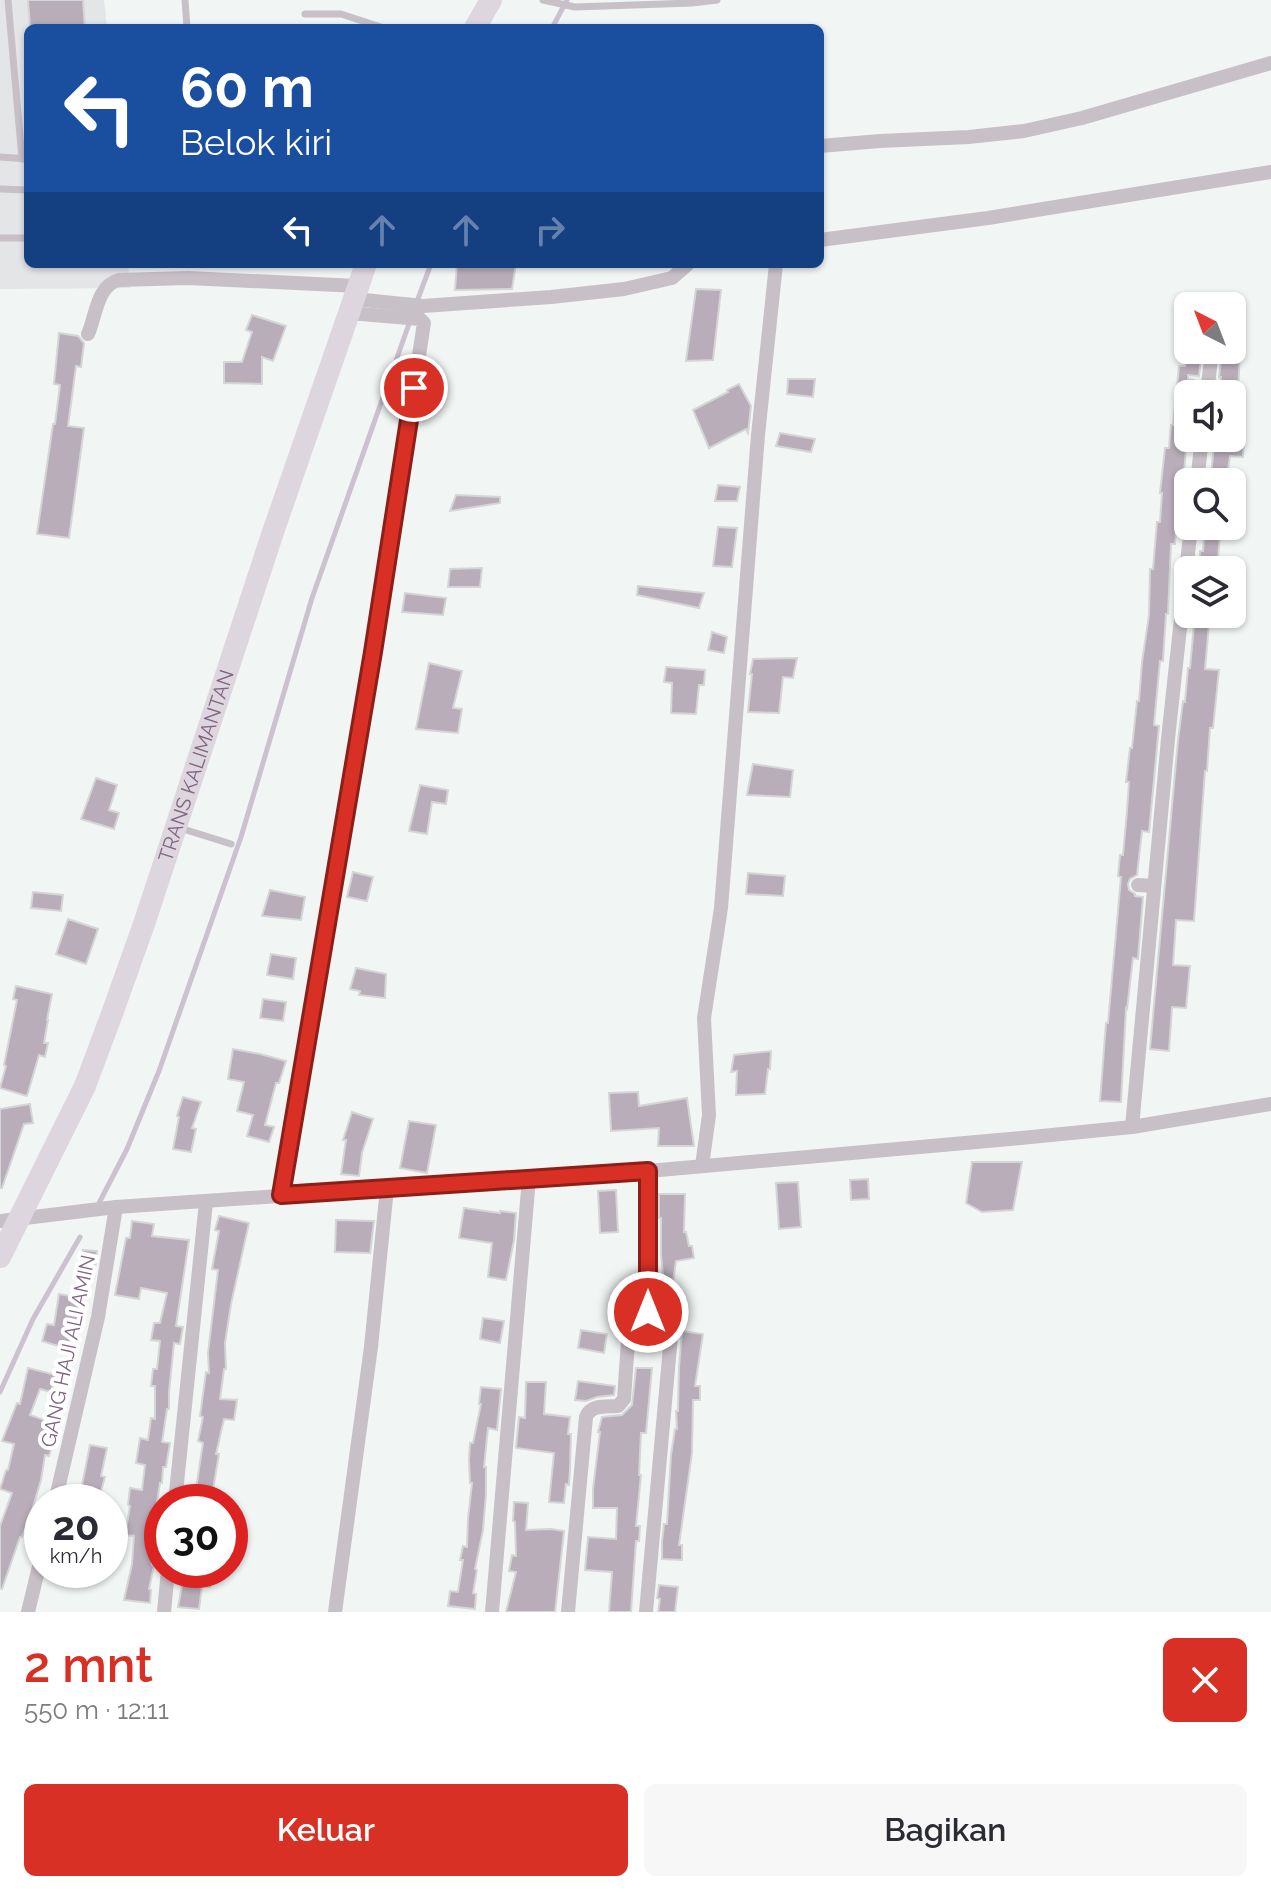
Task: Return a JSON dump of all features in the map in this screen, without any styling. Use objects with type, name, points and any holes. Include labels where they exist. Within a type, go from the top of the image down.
[{"type":"highway","points":[[477,24],[491,0]]},
{"type":"highway","name":"TRANS KALIMANTAN","points":[[0,1257],[10,1220],[85,1086],[124,982],[268,546],[365,268]]},
{"type":"street","points":[[824,146],[1024,131],[1082,118],[1271,63]]},
{"type":"street","points":[[824,239],[988,218],[1271,172]]},
{"type":"street","points":[[88,334],[103,292],[112,282],[119,280],[188,278],[353,300],[413,312],[624,289],[672,278],[683,268]]},
{"type":"street","points":[[702,1166],[709,1115],[704,1018],[721,908],[756,450],[776,268]]},
{"type":"street","points":[[281,1195],[373,652],[424,328],[423,320],[413,312]]},
{"type":"street","points":[[1132,1127],[1189,540]]},
{"type":"street","points":[[1138,885],[1154,886]]},
{"type":"street","points":[[10,1220],[111,1208],[648,1171],[1010,1139],[1132,1127],[1271,1104]]},
{"type":"street","points":[[648,1171],[648,1312]]},
{"type":"street","points":[[492,1612],[529,1178]]},
{"type":"street","points":[[335,1612],[371,1347],[387,1188]]},
{"type":"street","points":[[177,1484],[206,1202]]},
{"type":"street","name":"GANG HAJI ALI AMIN","points":[[59,1484],[98,1317],[111,1208]]},
{"type":"street","points":[[568,1612],[586,1417],[592,1408],[618,1406],[624,1399],[629,1326],[638,1314],[648,1312],[664,1315],[672,1325],[646,1612]]},
{"type":"street","points":[[28,1612],[34,1588]]},
{"type":"street","points":[[164,1612],[166,1588]]},
{"type":"lane","points":[[8,0],[24,150]]},
{"type":"lane","points":[[185,0],[187,24]]},
{"type":"lane","points":[[543,0],[575,7],[717,0]]},
{"type":"lane","points":[[305,14],[341,14],[372,24]]},
{"type":"lane","points":[[0,157],[24,159]]},
{"type":"lane","points":[[0,189],[24,190]]},
{"type":"lane","points":[[0,238],[24,238]]},
{"type":"lane","points":[[176,827],[231,844]]},
{"type":"shaded area","points":[[0,0],[104,0],[107,24],[24,24],[24,268],[128,268],[130,288],[0,289]]},
{"type":"building","points":[[28,0],[83,0],[85,24],[30,24]]},
{"type":"building","points":[[457,268],[515,268],[512,289],[455,290]]},
{"type":"building","points":[[696,289],[721,290],[713,360],[686,361]]},
{"type":"building","points":[[252,315],[286,326],[273,361],[262,357],[262,384],[224,383],[224,362],[242,362],[252,332],[246,330]]},
{"type":"building","points":[[59,333],[78,336],[84,343],[81,367],[76,366],[68,426],[84,428],[69,538],[37,534],[60,385],[54,384]]},
{"type":"building","points":[[1200,364],[1199,376],[1188,375],[1188,379],[1194,380],[1178,380],[1179,366]]},
{"type":"building","points":[[1220,364],[1239,364],[1239,380],[1221,380]]},
{"type":"building","points":[[788,379],[815,379],[813,397],[787,394]]},
{"type":"building","points":[[739,384],[751,406],[748,433],[746,429],[709,448],[693,410]]},
{"type":"building","points":[[1174,415],[1174,452],[1186,452],[1184,468],[1174,468],[1175,540],[1175,544],[1171,544],[1168,614],[1154,725],[1159,726],[1149,832],[1142,831],[1137,875],[1128,884],[1135,896],[1143,897],[1138,959],[1133,958],[1126,1008],[1121,1102],[1100,1101],[1121,877],[1118,876],[1127,811],[1129,782],[1126,782],[1149,615],[1150,569],[1153,569],[1157,522],[1160,522],[1165,448],[1169,448]]},
{"type":"building","points":[[780,433],[815,439],[811,452],[776,446]]},
{"type":"building","points":[[1213,452],[1243,452],[1243,457],[1230,456],[1228,468],[1212,468]]},
{"type":"building","points":[[718,485],[740,487],[737,501],[715,501]]},
{"type":"building","points":[[456,495],[500,497],[500,503],[450,511]]},
{"type":"building","points":[[718,527],[737,528],[732,567],[713,566]]},
{"type":"building","points":[[1204,540],[1220,540],[1218,556],[1200,556],[1200,551],[1203,551]]},
{"type":"building","points":[[482,568],[480,587],[448,587],[450,569]]},
{"type":"building","points":[[638,586],[704,593],[699,608],[637,595]]},
{"type":"building","points":[[405,593],[446,598],[443,615],[402,612]]},
{"type":"building","points":[[1194,628],[1209,628],[1205,669],[1219,670],[1205,771],[1194,921],[1176,920],[1173,965],[1190,966],[1186,1008],[1172,1007],[1169,1051],[1150,1049],[1178,740]]},
{"type":"building","points":[[712,632],[727,637],[724,653],[708,650]]},
{"type":"building","points":[[797,658],[793,678],[783,677],[779,713],[748,712],[753,659]]},
{"type":"building","points":[[429,663],[462,671],[453,708],[462,709],[458,733],[416,729]]},
{"type":"building","points":[[666,667],[705,670],[704,685],[699,685],[696,714],[671,713],[672,683],[664,682]]},
{"type":"building","points":[[753,764],[793,770],[790,797],[747,795]]},
{"type":"building","points":[[96,778],[117,785],[109,810],[119,813],[114,829],[81,819]]},
{"type":"building","points":[[420,785],[448,790],[446,804],[432,802],[427,834],[409,831]]},
{"type":"building","points":[[353,872],[373,877],[367,901],[347,897]]},
{"type":"building","points":[[748,873],[785,876],[783,896],[746,894]]},
{"type":"building","points":[[270,890],[305,897],[301,920],[262,916]]},
{"type":"building","points":[[33,892],[63,895],[61,911],[31,908]]},
{"type":"building","points":[[68,919],[98,929],[86,964],[56,954]]},
{"type":"building","points":[[271,954],[296,958],[293,979],[267,975]]},
{"type":"building","points":[[356,968],[386,974],[385,998],[359,995],[360,991],[350,989]]},
{"type":"building","points":[[16,986],[52,994],[44,1043],[48,1043],[45,1057],[39,1055],[27,1096],[0,1088],[17,1000],[13,999]]},
{"type":"building","points":[[263,999],[286,1002],[283,1021],[260,1018]]},
{"type":"building","points":[[233,1049],[286,1061],[279,1083],[276,1083],[265,1125],[274,1127],[269,1142],[247,1136],[253,1115],[237,1111],[244,1082],[228,1079]]},
{"type":"building","points":[[771,1051],[765,1094],[736,1095],[737,1071],[731,1072],[734,1055]]},
{"type":"building","points":[[638,1092],[639,1106],[687,1098],[694,1146],[658,1146],[659,1128],[611,1131],[609,1093]]},
{"type":"building","points":[[183,1097],[201,1102],[192,1128],[196,1129],[191,1152],[173,1149]]},
{"type":"building","points":[[30,1104],[33,1123],[24,1124],[0,1188],[0,1109]]},
{"type":"building","points":[[352,1112],[373,1119],[362,1153],[359,1176],[341,1174],[346,1140],[343,1140]]},
{"type":"building","points":[[409,1121],[436,1125],[427,1173],[400,1168]]},
{"type":"building","points":[[972,1162],[1022,1162],[1013,1210],[982,1212],[966,1203]]},
{"type":"building","points":[[868,1179],[869,1199],[851,1200],[850,1180]]},
{"type":"building","points":[[798,1182],[801,1227],[779,1229],[776,1183]]},
{"type":"building","points":[[616,1190],[618,1232],[600,1233],[598,1191]]},
{"type":"building","points":[[659,1194],[685,1194],[684,1232],[689,1246],[692,1246],[694,1258],[676,1261],[670,1302],[658,1301],[659,1275],[663,1275]]},
{"type":"building","points":[[464,1208],[516,1213],[506,1280],[488,1277],[492,1243],[459,1238]]},
{"type":"building","points":[[219,1216],[249,1223],[231,1304],[225,1343],[226,1369],[220,1399],[237,1400],[234,1420],[224,1419],[216,1454],[219,1454],[214,1484],[197,1484],[203,1443],[198,1441],[203,1417],[200,1416],[206,1372],[209,1373],[208,1353],[218,1270],[212,1269],[219,1231],[215,1230]]},
{"type":"building","points":[[336,1220],[374,1221],[370,1253],[335,1252]]},
{"type":"building","points":[[132,1221],[154,1224],[152,1236],[189,1240],[176,1326],[183,1327],[180,1344],[174,1343],[169,1409],[162,1442],[170,1443],[166,1467],[163,1467],[162,1483],[144,1484],[144,1588],[151,1590],[150,1603],[124,1600],[134,1536],[128,1535],[128,1505],[130,1488],[142,1490],[145,1465],[136,1463],[140,1438],[148,1440],[151,1418],[155,1419],[155,1386],[151,1386],[153,1369],[157,1369],[160,1341],[151,1340],[154,1323],[160,1323],[167,1293],[141,1288],[139,1299],[115,1295],[126,1238],[130,1238]]},
{"type":"building","points":[[83,1250],[97,1251],[94,1279],[82,1279]]},
{"type":"building","points":[[59,1294],[85,1299],[80,1323],[75,1322],[68,1349],[42,1341],[47,1324],[54,1325]]},
{"type":"building","points":[[483,1318],[504,1321],[500,1343],[480,1339]]},
{"type":"building","points":[[581,1330],[607,1334],[604,1353],[578,1348]]},
{"type":"building","points":[[682,1331],[703,1334],[695,1386],[700,1386],[700,1400],[693,1400],[692,1453],[679,1545],[682,1545],[682,1560],[662,1559],[662,1542],[664,1524],[667,1524],[671,1455],[677,1429]]},
{"type":"building","points":[[28,1368],[56,1375],[51,1392],[40,1389],[30,1415],[56,1424],[50,1442],[53,1443],[49,1456],[45,1455],[40,1484],[24,1484],[24,1532],[2,1589],[0,1526],[12,1493],[0,1489],[14,1444],[2,1441],[17,1403],[20,1404]]},
{"type":"building","points":[[636,1368],[652,1368],[646,1433],[641,1433],[636,1526],[640,1526],[639,1541],[636,1541],[631,1612],[609,1612],[612,1572],[585,1570],[588,1537],[616,1539],[617,1508],[593,1508],[598,1432],[602,1417],[622,1415],[632,1405]]},
{"type":"building","points":[[578,1381],[615,1386],[614,1395],[575,1400]]},
{"type":"building","points":[[526,1382],[546,1382],[544,1414],[570,1417],[569,1485],[566,1484],[564,1503],[549,1502],[554,1453],[516,1448],[519,1417],[525,1418]]},
{"type":"building","points":[[481,1387],[501,1389],[497,1430],[488,1428],[483,1530],[473,1593],[476,1594],[475,1609],[448,1606],[450,1591],[458,1592],[463,1560],[460,1560],[463,1546],[467,1547],[472,1483],[470,1443],[473,1443],[481,1404]]},
{"type":"building","points":[[90,1445],[107,1448],[101,1476],[105,1477],[103,1484],[82,1484]]},
{"type":"building","points":[[514,1502],[528,1503],[526,1530],[564,1531],[555,1612],[506,1612],[516,1572],[509,1571],[512,1555],[516,1556]]},
{"type":"building","points":[[659,1585],[678,1587],[675,1612],[658,1612]]},
{"type":"building","points":[[182,1588],[202,1588],[199,1609],[178,1607]]},
{"type":"waterway","points":[[554,24],[567,0]]},
{"type":"waterway","points":[[416,304],[430,268]]},
{"type":"waterway","points":[[98,1205],[127,1149],[159,1071],[241,837],[312,598],[410,321]]},
{"type":"waterway","points":[[0,1392],[33,1319],[80,1237]]},
{"type":"route","points":[[414,388],[373,652],[281,1195],[648,1171],[648,1312]]}]
